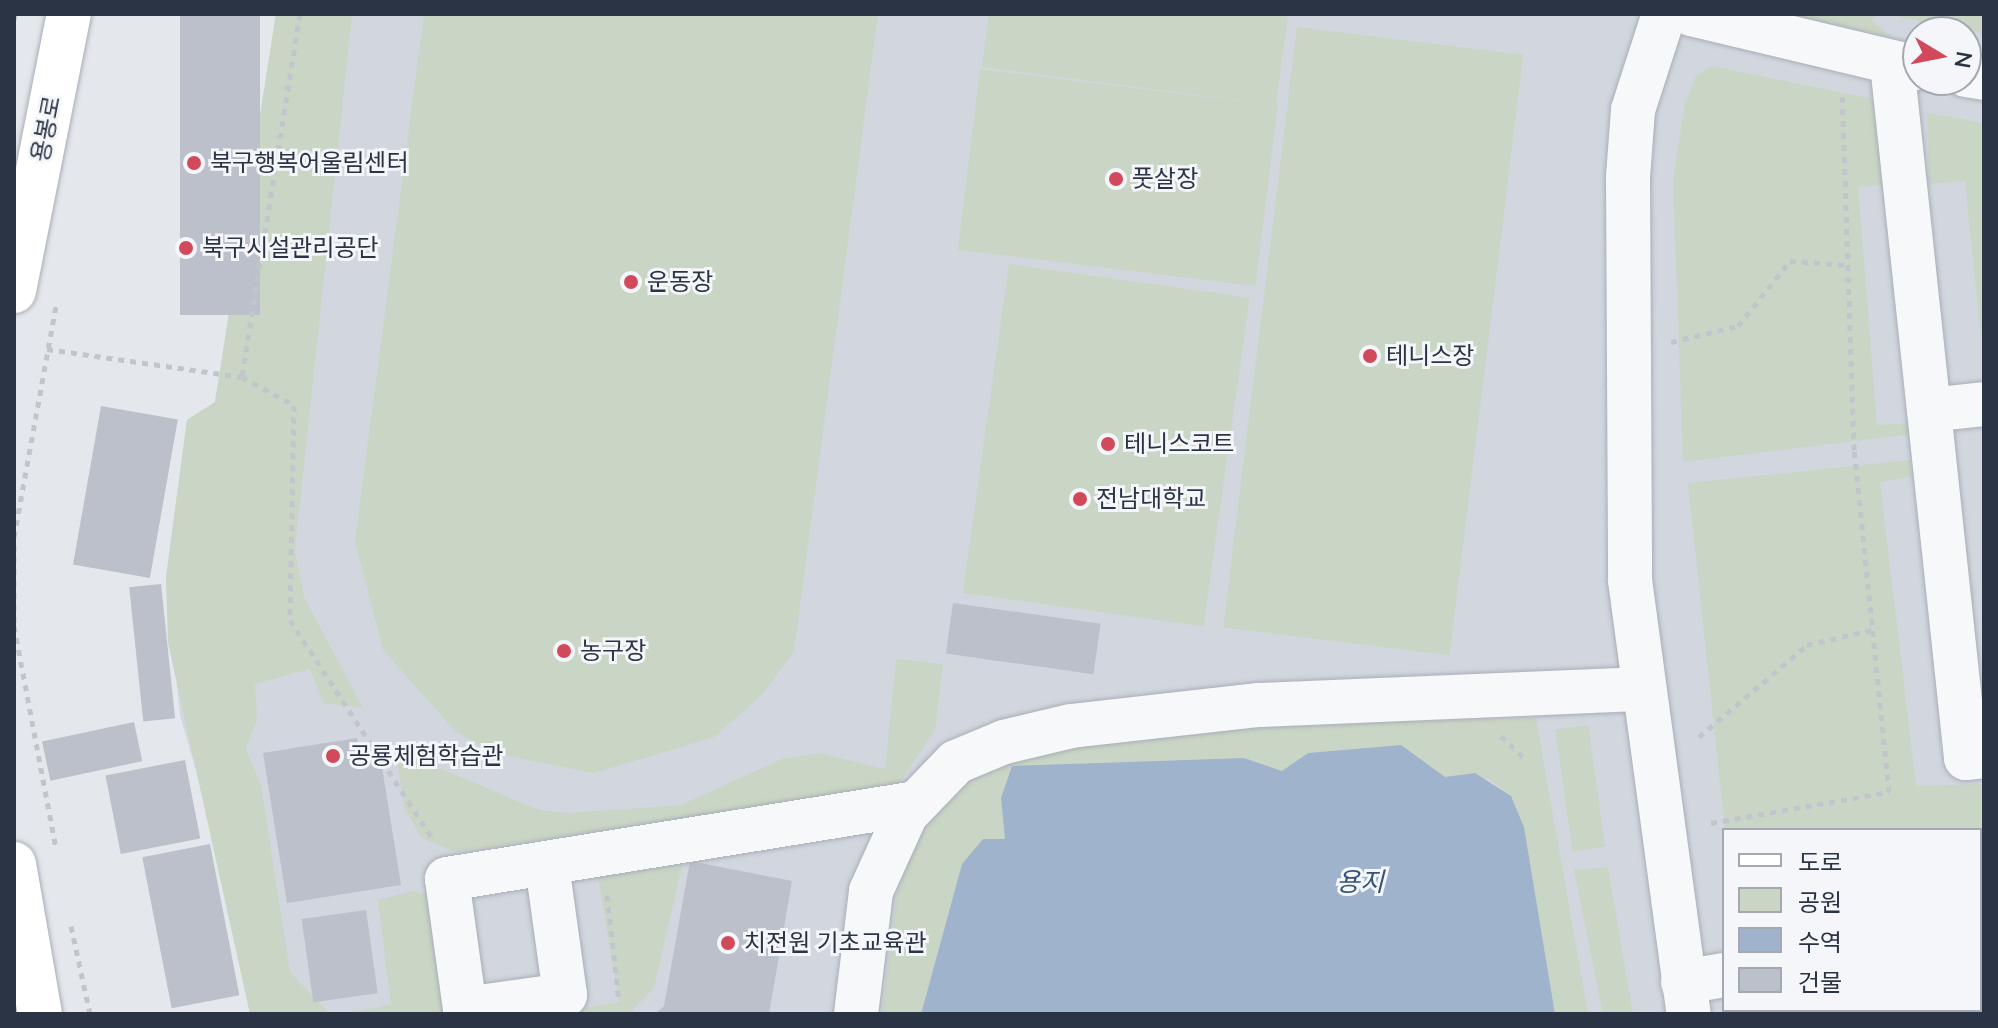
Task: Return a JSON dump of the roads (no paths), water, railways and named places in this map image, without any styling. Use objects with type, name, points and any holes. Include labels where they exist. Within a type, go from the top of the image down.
[{"type":"main road","name":"용봉로","points":[[14,291],[69,14]]},
{"type":"main road","points":[[14,864],[40,1014]]},
{"type":"lane","points":[[1664,14],[1633,110],[1628,176],[1629,551],[1640,689],[1699,990]]},
{"type":"lane","points":[[1691,14],[1902,65]]},
{"type":"lane","points":[[1907,96],[1929,410],[1966,758],[1984,756]]},
{"type":"lane","points":[[1929,410],[1984,404]]},
{"type":"lane","points":[[856,1014],[871,891],[912,804],[956,762],[1071,726],[1259,705],[1640,689]]},
{"type":"lane","points":[[547,865],[912,804]]},
{"type":"water","name":"용지","points":[[1401,745],[1445,777],[1475,773],[1511,796],[1524,827],[1555,1014],[921,1014],[962,864],[983,839],[1005,839],[1001,798],[1012,766],[1244,758],[1282,771],[1308,753]]},
{"type":"place","name":"북구행복어울림센터","points":[[194,163]]},
{"type":"place","name":"풋살장","points":[[1116,179]]},
{"type":"place","name":"북구시설관리공단","points":[[186,248]]},
{"type":"place","name":"운동장","points":[[631,282]]},
{"type":"place","name":"테니스장","points":[[1370,356]]},
{"type":"place","name":"테니스코트","points":[[1108,444]]},
{"type":"place","name":"전남대학교","points":[[1080,499]]},
{"type":"place","name":"농구장","points":[[564,651]]},
{"type":"place","name":"공룡체험학습관","points":[[333,756]]},
{"type":"place","name":"치전원 기초교육관","points":[[728,943]]}]
